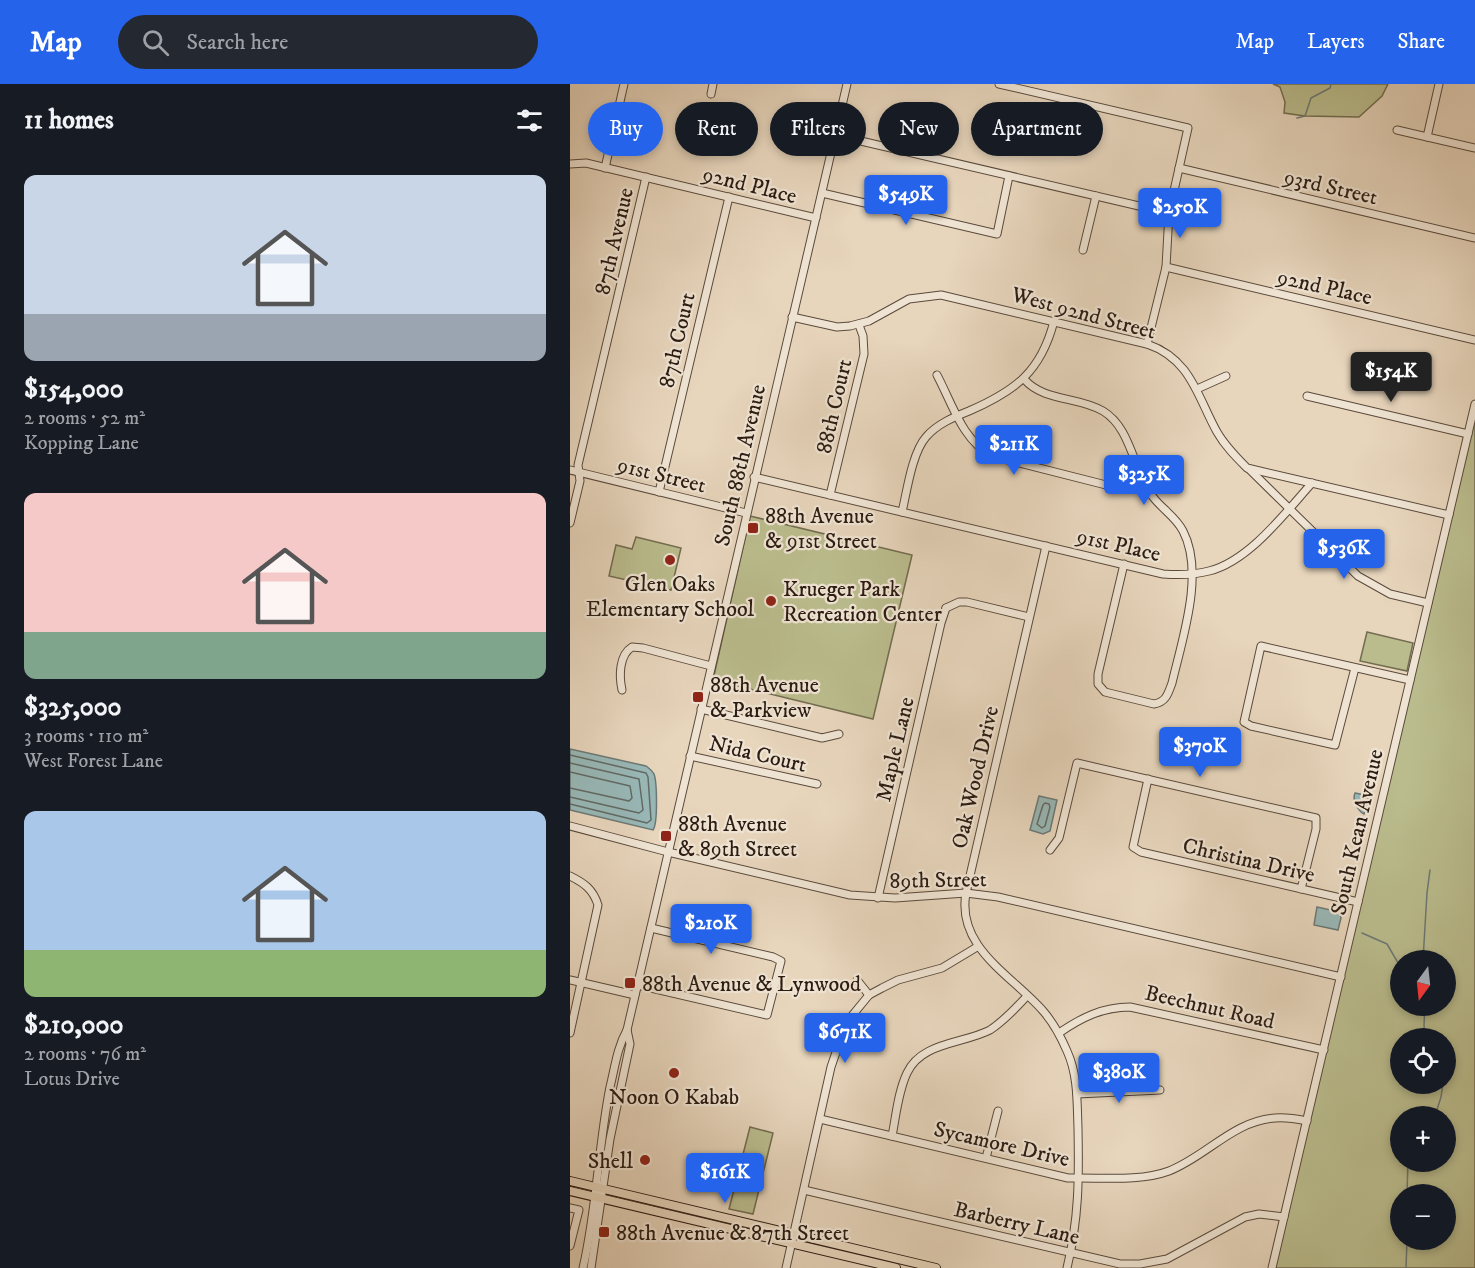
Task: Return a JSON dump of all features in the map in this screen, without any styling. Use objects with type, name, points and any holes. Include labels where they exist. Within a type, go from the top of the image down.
[{"type":"main road","points":[[570,1181],[599,1193],[896,1268]]},
{"type":"main road","points":[[570,1191],[599,1193],[794,1234],[904,1264],[936,1268]]},
{"type":"street","points":[[605,168],[624,84]]},
{"type":"street","points":[[711,93],[713,84]]},
{"type":"street","name":"South 88th Avenue","points":[[843,102],[847,84]]},
{"type":"street","points":[[999,84],[1188,128],[1169,213],[1166,267],[1147,344]]},
{"type":"street","points":[[1427,137],[1439,84]]},
{"type":"street","points":[[1397,130],[1475,148]]},
{"type":"street","points":[[866,142],[1169,213]]},
{"type":"street","name":"South 88th Avenue","points":[[591,1268],[605,1113],[620,1043],[627,1030],[638,985],[830,156]]},
{"type":"street","name":"92nd Place","points":[[570,164],[581,162],[816,218]]},
{"type":"street","name":"93rd Street","points":[[1179,168],[1475,238]]},
{"type":"street","name":"92nd Place","points":[[822,193],[997,234],[1009,176]]},
{"type":"street","name":"87th Avenue","points":[[570,523],[580,481],[578,465],[646,177]]},
{"type":"street","points":[[1083,250],[1096,196]]},
{"type":"street","name":"87th Court","points":[[659,492],[729,197]]},
{"type":"street","name":"92nd Place","points":[[1166,267],[1475,340]]},
{"type":"street","name":"West 92nd Street","points":[[792,316],[837,327],[859,325],[909,299],[933,295],[948,296],[1147,344],[1174,359],[1185,370],[1197,389],[1223,443],[1288,509]]},
{"type":"street","points":[[902,512],[921,444],[938,426],[989,402],[1024,379],[1043,353],[1054,321]]},
{"type":"street","name":"88th Court","points":[[830,495],[864,354],[863,336],[859,325]]},
{"type":"street","points":[[937,375],[973,442],[985,452],[999,459],[1106,485],[1127,483],[1142,476]]},
{"type":"street","points":[[1197,389],[1226,376]]},
{"type":"street","points":[[1024,379],[1041,393],[1080,402],[1104,412],[1123,432],[1153,497],[1175,519],[1184,532],[1190,553],[1191,601],[1172,683],[1167,698],[1161,703],[1154,704],[1105,692],[1098,684],[1098,674],[1124,564]]},
{"type":"street","points":[[1307,396],[1468,434]]},
{"type":"street","name":"South Kean Avenue","points":[[1272,1268],[1475,404]]},
{"type":"street","points":[[1247,468],[1449,515]]},
{"type":"street","name":"91st Street","points":[[570,470],[746,513]]},
{"type":"street","name":"91st Place","points":[[754,477],[1162,574],[1191,574],[1219,567],[1247,551],[1288,509]]},
{"type":"street","points":[[1312,483],[1288,509],[1358,576],[1390,594],[1428,603]]},
{"type":"street","name":"Oak Wood Drive","points":[[1046,546],[964,903],[966,921],[977,947],[1043,1011],[1059,1033],[1071,1063],[1077,1094],[1078,1178],[1077,1217],[1067,1268]]},
{"type":"street","name":"Maple Lane","points":[[878,898],[944,606],[967,602],[1029,617]]},
{"type":"street","points":[[1354,668],[1335,745],[1251,726],[1244,722],[1261,646],[1410,680]]},
{"type":"street","points":[[622,690],[619,677],[624,656],[632,647],[711,666]]},
{"type":"street","points":[[701,709],[822,738],[839,734]]},
{"type":"street","name":"Nida Court","points":[[690,756],[817,784]]},
{"type":"street","points":[[1050,850],[1059,838],[1077,763],[1316,818],[1316,830],[1301,889]]},
{"type":"street","name":"Christina Drive","points":[[1148,779],[1133,847],[1148,854],[1358,902]]},
{"type":"street","name":"89th Street","points":[[570,826],[836,892],[878,898],[966,893],[1006,898],[1341,977]]},
{"type":"street","points":[[570,876],[594,892],[598,905],[570,1033]]},
{"type":"street","points":[[638,985],[767,1015],[781,961],[773,957],[651,928]]},
{"type":"street","points":[[786,1268],[831,1067],[842,1031],[855,1010],[869,995],[898,980],[942,968],[977,947]]},
{"type":"street","points":[[570,980],[635,995]]},
{"type":"street","points":[[857,980],[869,995]]},
{"type":"street","points":[[892,1136],[904,1079],[915,1061],[930,1051],[992,1028],[1027,996]]},
{"type":"street","name":"Beechnut Road","points":[[1059,1033],[1082,1018],[1097,1012],[1130,1007],[1324,1050]]},
{"type":"street","points":[[1077,1094],[1160,1090]]},
{"type":"street","points":[[986,1158],[998,1111]]},
{"type":"street","name":"Sycamore Drive","points":[[820,1119],[1068,1178],[1143,1176],[1162,1173],[1181,1165],[1246,1124],[1275,1118],[1307,1121]]},
{"type":"street","name":"Barberry Lane","points":[[804,1190],[1120,1264],[1167,1259],[1240,1218],[1259,1214],[1284,1217]]},
{"type":"street","name":"South 88th Avenue","points":[[583,1265],[599,1193]]},
{"type":"street","points":[[570,1208],[579,1210],[570,1246]]},
{"type":"green space","points":[[1273,84],[1388,84],[1382,96],[1359,117],[1305,116],[1284,113],[1285,102],[1280,87]]},
{"type":"green space","points":[[1475,405],[1475,1268],[1273,1268]]},
{"type":"green space","points":[[750,516],[912,555],[873,719],[713,680]]},
{"type":"green space","points":[[636,537],[681,548],[671,590],[609,576],[616,545],[632,549]]},
{"type":"green space","points":[[1367,632],[1413,643],[1407,671],[1360,661]]},
{"type":"green space","points":[[750,1127],[773,1133],[753,1214],[729,1209]]},
{"type":"water","points":[[570,749],[646,766],[651,770],[655,778],[656,793],[656,819],[653,830],[570,810]]},
{"type":"water","points":[[1355,793],[1365,795],[1369,800],[1364,814],[1356,805]]},
{"type":"water","points":[[1039,796],[1057,800],[1050,831],[1043,834],[1030,830]]},
{"type":"water","points":[[1317,907],[1340,912],[1338,930],[1314,925]]},
{"type":"waterway","points":[[1297,118],[1305,116],[1311,98],[1330,88],[1331,84]]},
{"type":"waterway","points":[[1424,950],[1430,870]]},
{"type":"waterway","points":[[1362,933],[1387,944],[1390,950]]},
{"type":"waterway","points":[[1424,1016],[1424,1028]]},
{"type":"waterway","points":[[1438,1106],[1441,1094]]},
{"type":"waterway","points":[[1407,1184],[1408,1172]]},
{"type":"waterway","points":[[1406,1268],[1407,1250]]},
{"type":"place","name":"88th Avenue & 91st Street","points":[[753,528]]},
{"type":"place","name":"Glen Oaks Elementary School","points":[[670,560]]},
{"type":"place","name":"Krueger Park Recreation Center","points":[[771,601]]},
{"type":"place","name":"88th Avenue & Parkview","points":[[698,697]]},
{"type":"place","name":"88th Avenue & 89th Street","points":[[666,836]]},
{"type":"place","name":"88th Avenue & Lynwood","points":[[630,983]]},
{"type":"place","name":"Noon O Kabab","points":[[674,1073]]},
{"type":"place","name":"Shell","points":[[645,1160]]},
{"type":"place","name":"88th Avenue & 87th Street","points":[[604,1232]]}]
